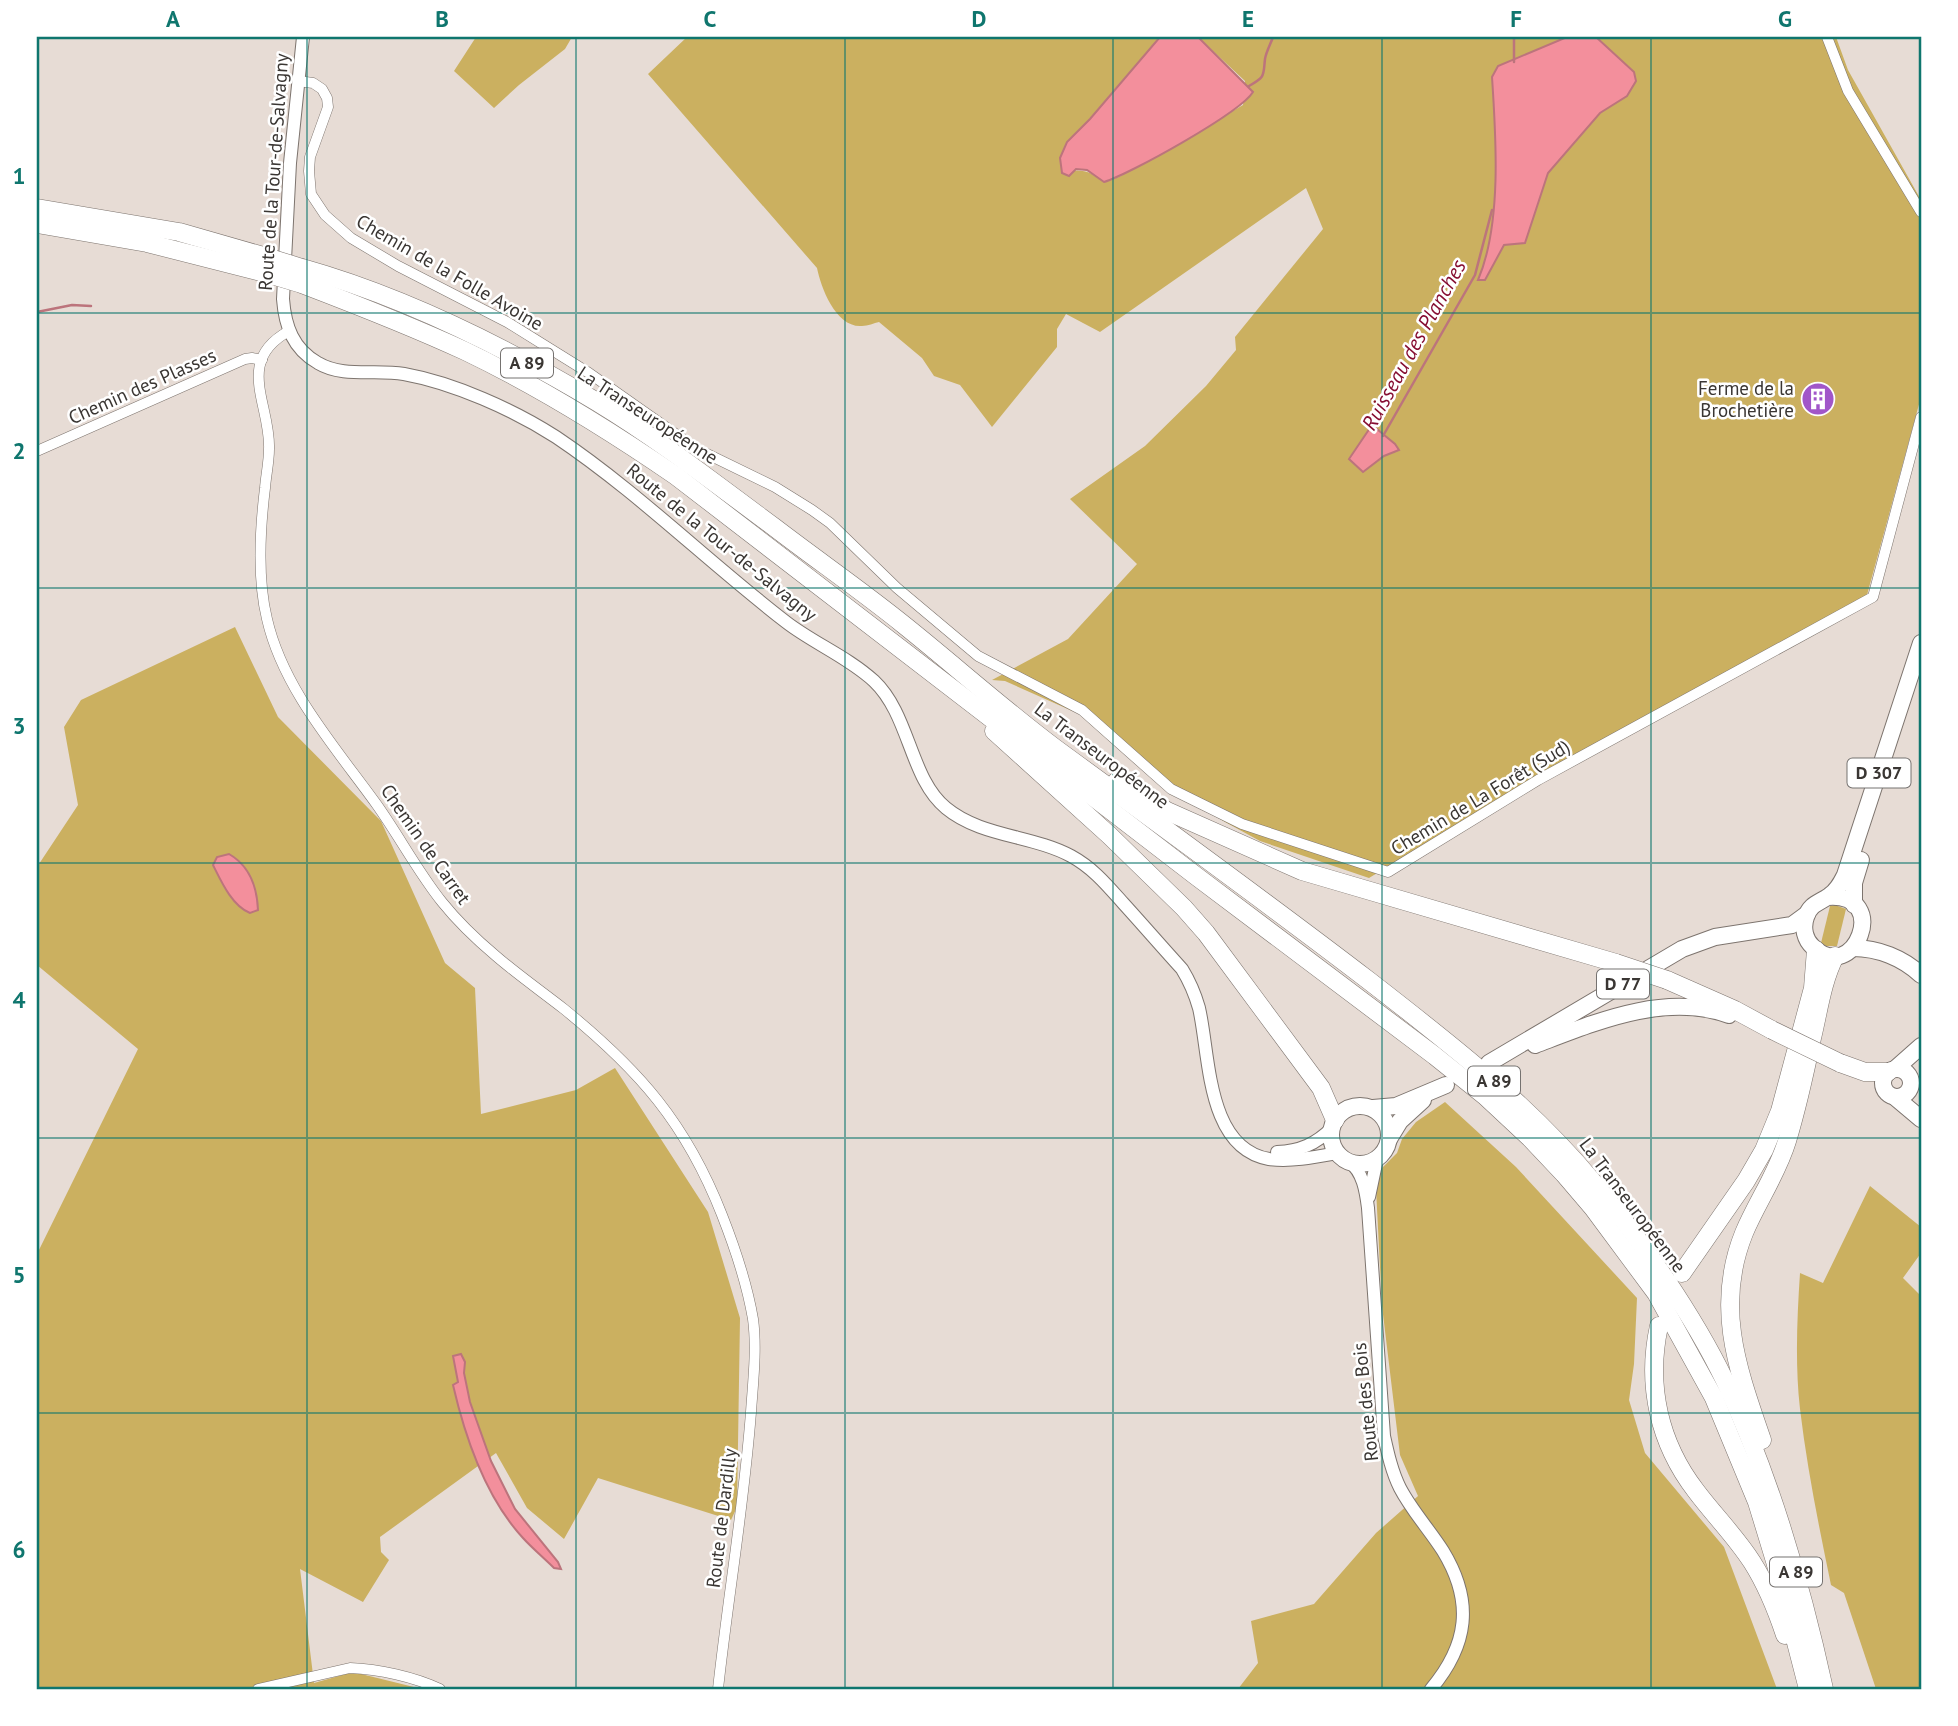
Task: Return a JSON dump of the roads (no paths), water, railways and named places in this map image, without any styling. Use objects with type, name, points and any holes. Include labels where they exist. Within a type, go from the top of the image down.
[{"type":"highway","name":"La Transeuropéenne","points":[[37,208],[179,232],[302,276],[511,375],[626,442],[676,476],[1485,1096],[1531,1138],[1593,1208],[1656,1293],[1714,1398],[1757,1502],[1776,1561],[1806,1689]]},
{"type":"highway","name":"La Transeuropéenne","points":[[37,224],[268,265]]},
{"type":"highway","name":"La Transeuropéenne","points":[[302,276],[354,285],[428,314],[489,343],[598,402],[704,476],[898,620],[1047,742],[1259,898],[1454,1047],[1506,1091],[1546,1130],[1594,1184],[1684,1310],[1723,1376],[1771,1494],[1804,1602],[1824,1689]]},
{"type":"highway","points":[[983,710],[996,734],[1109,835],[1206,933],[1321,1088],[1334,1124]]},
{"type":"highway","points":[[1047,742],[1072,752],[1167,811],[1302,871],[1616,962],[1724,1005],[1838,1065],[1891,1082]]},
{"type":"highway","points":[[1682,1273],[1746,1181],[1764,1150],[1780,1111],[1813,988],[1812,946]]},
{"type":"highway","points":[[1771,1494],[1772,1469],[1744,1388],[1731,1336],[1728,1306],[1732,1269],[1744,1233],[1776,1171],[1787,1143],[1824,982],[1835,956]]},
{"type":"highway","points":[[1659,1326],[1653,1368],[1654,1391],[1668,1445],[1694,1488],[1753,1563],[1780,1619],[1798,1679],[1806,1689]]},
{"type":"main road","name":"D 307","points":[[1828,897],[1838,888],[1851,859],[1921,643]]},
{"type":"main road","name":"D 307","points":[[1854,905],[1854,883],[1921,677]]},
{"type":"main road","points":[[1863,924],[1861,937],[1853,948],[1835,956],[1812,946],[1804,930],[1807,914],[1816,903],[1828,897],[1842,898],[1854,905],[1863,924],[1885,945],[1921,964]]},
{"type":"main road","name":"D 77","points":[[1771,1032],[1713,1009],[1663,1006],[1576,1030],[1496,1060],[1682,950],[1716,937],[1792,925],[1807,914]]},
{"type":"main road","name":"D 77","points":[[1751,932],[1782,934],[1812,946]]},
{"type":"main road","points":[[1853,948],[1880,952],[1898,959],[1921,975]]},
{"type":"main road","points":[[1891,1082],[1921,1046]]},
{"type":"main road","points":[[1891,1082],[1905,1096],[1921,1057]]},
{"type":"main road","points":[[1891,1082],[1906,1072],[1916,1101],[1921,1105]]},
{"type":"main road","points":[[1891,1082],[1921,1119]]},
{"type":"main road","points":[[1440,1089],[1400,1121],[1387,1147],[1377,1159],[1360,1164],[1343,1158],[1331,1137],[1334,1124],[1348,1108],[1373,1108],[1396,1106],[1440,1089]]},
{"type":"main road","points":[[1373,1108],[1386,1121],[1389,1139]]},
{"type":"street","name":"Route de la Tour-de-Salvagny","points":[[303,37],[290,163],[283,299],[284,318],[289,331],[305,354],[329,369],[403,374],[453,388],[544,429],[599,466],[787,623],[873,681],[896,710],[920,769],[943,806],[966,821],[1061,851],[1099,875],[1182,969],[1191,984],[1199,1011],[1219,1115],[1237,1139],[1256,1155],[1268,1158],[1343,1158]]},
{"type":"street","points":[[1827,37],[1848,91],[1921,212]]},
{"type":"street","name":"Chemin de la Folle Avoine","points":[[298,82],[313,83],[322,89],[327,98],[328,107],[310,157],[309,179],[317,206],[341,230],[378,255],[507,322],[598,379],[697,449],[775,487],[813,510],[897,588]]},
{"type":"street","points":[[262,360],[269,344],[289,331]]},
{"type":"street","name":"Chemin des Plasses","points":[[37,451],[244,359],[262,360]]},
{"type":"street","name":"Chemin de Carret","points":[[262,360],[258,380],[270,447],[264,490],[263,582],[267,620],[296,691],[394,829],[441,901],[471,934],[501,961],[615,1053],[649,1087],[672,1117],[693,1151],[735,1250],[753,1322],[754,1350]]},
{"type":"street","name":"Chemin de La Forêt (Sud)","points":[[897,588],[978,656],[1082,710],[1171,789],[1242,824],[1388,872],[1516,792],[1873,597],[1921,417]]},
{"type":"street","points":[[1237,1139],[1268,1151],[1290,1151],[1320,1140],[1334,1124]]},
{"type":"street","name":"Route des Bois","points":[[1343,1158],[1357,1169],[1361,1176],[1368,1208],[1384,1436],[1388,1457],[1400,1487],[1451,1565],[1463,1606],[1461,1641],[1448,1669],[1431,1689]]},
{"type":"street","name":"Route des Bois","points":[[1368,1208],[1377,1159]]},
{"type":"street","name":"Route de Dardilly","points":[[718,1689],[744,1486],[754,1350]]},
{"type":"street","points":[[258,1689],[350,1668],[403,1678],[440,1689]]},
{"type":"waterway","points":[[1249,86],[1263,75],[1273,37]]},
{"type":"waterway","name":"Ruisseau des Planches","points":[[1514,37],[1514,62]]},
{"type":"waterway","name":"Ruisseau des Planches","points":[[1383,436],[1475,275],[1492,210]]},
{"type":"waterway","points":[[37,312],[72,305],[91,306]]},
{"type":"place","name":"Ferme de la Brochetière","points":[[1818,399]]}]
